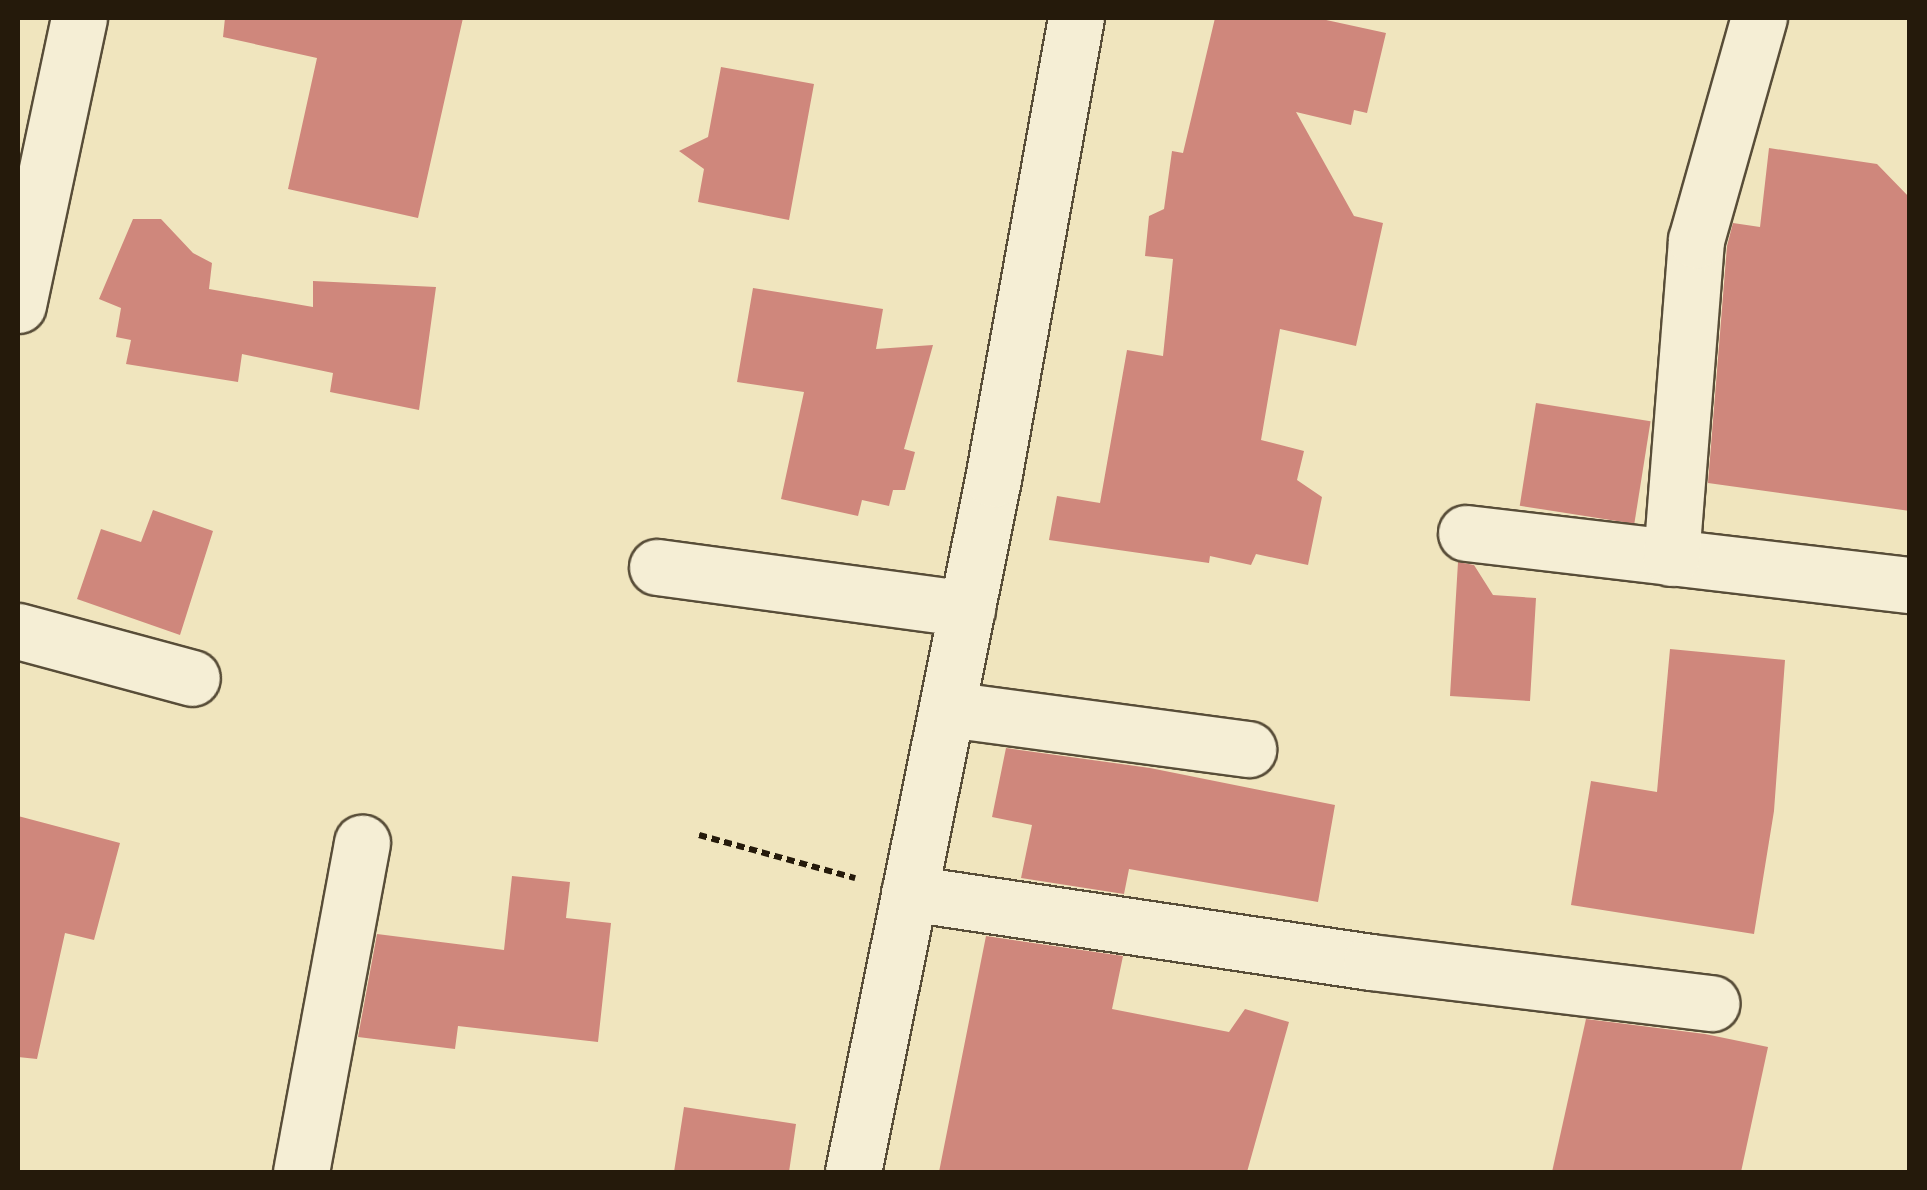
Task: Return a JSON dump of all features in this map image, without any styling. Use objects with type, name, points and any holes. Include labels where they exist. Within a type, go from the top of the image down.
[{"type":"street","points":[[18,305],[79,18]]},
{"type":"street","points":[[854,1172],[967,608],[1076,18]]},
{"type":"street","points":[[1671,558],[1696,240],[1759,18]]},
{"type":"street","points":[[1466,533],[1910,585]]},
{"type":"street","points":[[657,567],[967,608]]},
{"type":"street","points":[[18,630],[192,678]]},
{"type":"street","points":[[947,709],[1248,749]]},
{"type":"street","points":[[302,1172],[362,843]]},
{"type":"street","points":[[909,894],[1371,962],[1712,1002]]},
{"type":"path","points":[[700,834],[909,894]]},
{"type":"building","points":[[225,18],[463,18],[418,218],[288,189],[317,58],[223,37]]},
{"type":"building","points":[[1215,18],[1317,18],[1386,33],[1367,113],[1354,110],[1351,125],[1296,112],[1354,216],[1383,223],[1356,346],[1280,329],[1261,440],[1304,451],[1297,480],[1322,497],[1308,565],[1256,554],[1251,565],[1210,556],[1209,563],[1049,540],[1057,496],[1100,503],[1127,350],[1163,356],[1173,259],[1145,256],[1149,216],[1164,209],[1172,151],[1183,153]]},
{"type":"building","points":[[721,67],[814,84],[789,220],[698,202],[704,169],[679,151],[708,137]]},
{"type":"building","points":[[1769,148],[1877,164],[1910,198],[1910,511],[1708,483],[1727,246],[1733,223],[1760,227]]},
{"type":"building","points":[[133,219],[161,219],[193,253],[212,263],[209,289],[313,307],[313,281],[436,287],[419,410],[330,392],[333,373],[242,354],[238,382],[126,364],[131,340],[116,337],[121,308],[99,299]]},
{"type":"building","points":[[753,288],[883,309],[876,349],[933,345],[904,449],[915,452],[905,490],[893,490],[889,506],[862,500],[858,516],[781,499],[804,392],[737,382]]},
{"type":"building","points":[[1536,403],[1651,421],[1634,524],[1520,506]]},
{"type":"building","points":[[153,510],[213,531],[180,635],[77,599],[101,529],[141,542]]},
{"type":"building","points":[[1458,562],[1474,565],[1493,595],[1536,598],[1530,701],[1450,696]]},
{"type":"building","points":[[1670,649],[1785,660],[1774,811],[1754,934],[1571,905],[1591,781],[1657,792]]},
{"type":"building","points":[[1006,748],[1150,768],[1335,805],[1318,902],[1129,869],[1124,894],[1021,878],[1032,825],[992,817]]},
{"type":"building","points":[[18,816],[120,843],[94,940],[65,933],[37,1059],[18,1057]]},
{"type":"building","points":[[512,876],[570,882],[566,918],[611,923],[598,1042],[458,1026],[455,1049],[358,1037],[377,934],[504,950]]},
{"type":"building","points":[[986,936],[1123,956],[1112,1009],[1229,1032],[1245,1009],[1289,1022],[1247,1172],[939,1172]]},
{"type":"building","points":[[1586,1019],[1705,1034],[1768,1047],[1741,1172],[1552,1172]]},
{"type":"building","points":[[684,1107],[796,1124],[789,1172],[674,1172]]}]
